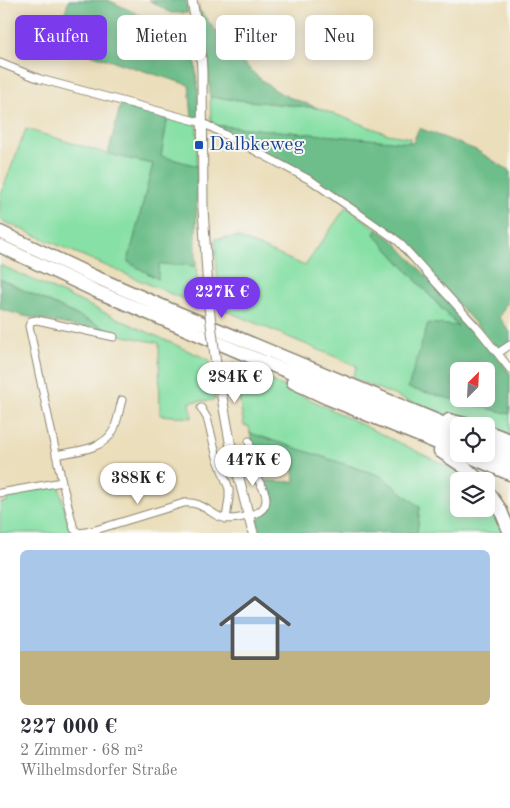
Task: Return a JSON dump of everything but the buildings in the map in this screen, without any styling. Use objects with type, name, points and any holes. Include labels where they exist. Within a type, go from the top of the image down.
[{"type":"highway","points":[[0,232],[171,310],[450,426]]},
{"type":"highway","points":[[0,246],[96,291],[242,353],[450,437]]},
{"type":"highway","points":[[242,353],[258,364],[294,383],[450,448]]},
{"type":"highway","points":[[398,405],[450,420]]},
{"type":"highway","points":[[390,423],[455,460],[470,472]]},
{"type":"highway","points":[[495,434],[510,440]]},
{"type":"highway","points":[[495,446],[510,452]]},
{"type":"highway","points":[[495,456],[510,462]]},
{"type":"highway","points":[[482,462],[510,474]]},
{"type":"highway","points":[[495,502],[510,533]]},
{"type":"street","points":[[192,0],[202,62],[204,225],[209,307],[216,364],[231,448],[253,533]]},
{"type":"street","points":[[0,63],[40,79],[203,123],[312,181],[398,241],[479,330],[510,369]]},
{"type":"street","points":[[114,337],[37,320],[31,321],[29,326],[56,456],[74,529],[80,533],[92,532],[188,502],[200,505],[217,516],[226,519],[236,519],[260,512],[266,500],[265,492],[257,479],[249,441]]},
{"type":"street","points":[[498,353],[510,345]]},
{"type":"street","points":[[56,456],[92,447],[108,438],[113,432],[122,400]]},
{"type":"street","points":[[201,408],[207,418],[217,457],[229,489],[226,519]]},
{"type":"street","points":[[0,493],[62,482]]},
{"type":"green space","points":[[69,0],[108,0],[139,15],[117,15],[117,60],[195,60],[199,119],[192,117],[189,85],[107,59],[107,15],[64,15]]},
{"type":"green space","points":[[149,0],[186,0],[188,13],[171,13]]},
{"type":"green space","points":[[206,18],[216,31],[216,60],[240,60],[273,89],[318,108],[210,97]]},
{"type":"green space","points":[[210,97],[318,108],[388,134],[410,138],[409,143],[212,125]]},
{"type":"green space","points":[[121,103],[168,116],[161,156],[197,166],[196,266],[159,264],[158,279],[128,262],[153,164],[108,154]]},
{"type":"green space","points":[[168,116],[197,124],[197,166],[161,156]]},
{"type":"green space","points":[[212,125],[413,143],[419,128],[476,150],[510,171],[510,297],[499,317],[510,332],[510,343],[499,350],[400,239],[313,178]]},
{"type":"green space","points":[[26,129],[105,153],[153,164],[128,262],[158,279],[158,264],[196,266],[199,306],[0,220],[0,196]]},
{"type":"green space","points":[[346,207],[377,229],[374,234],[458,327],[415,390],[450,398],[450,408],[487,408],[510,414],[510,436],[495,430],[495,417],[453,417],[433,411],[352,378],[357,366],[222,309],[215,239],[237,237],[305,266]]},
{"type":"green space","points":[[377,229],[395,242],[476,330],[510,373],[510,414],[486,408],[495,408],[495,362],[450,362],[450,399],[408,388],[428,323],[458,326],[374,234]]},
{"type":"green space","points":[[0,265],[209,360],[215,400],[190,402],[192,418],[160,415],[159,343],[119,335],[0,279]]},
{"type":"green space","points":[[0,279],[119,335],[24,316],[0,309]]},
{"type":"green space","points":[[233,362],[447,466],[455,472],[450,472],[450,517],[495,516],[501,533],[417,533],[420,507],[381,476],[250,433],[249,426],[244,426]]},
{"type":"green space","points":[[250,433],[381,476],[420,507],[417,533],[261,533],[257,520],[267,512],[272,497],[264,481],[295,482],[293,457],[253,447]]},
{"type":"green space","points":[[59,485],[70,533],[0,533],[0,503],[7,502],[6,495]]},
{"type":"place","name":"Dalbkeweg","points":[[199,145]]}]
